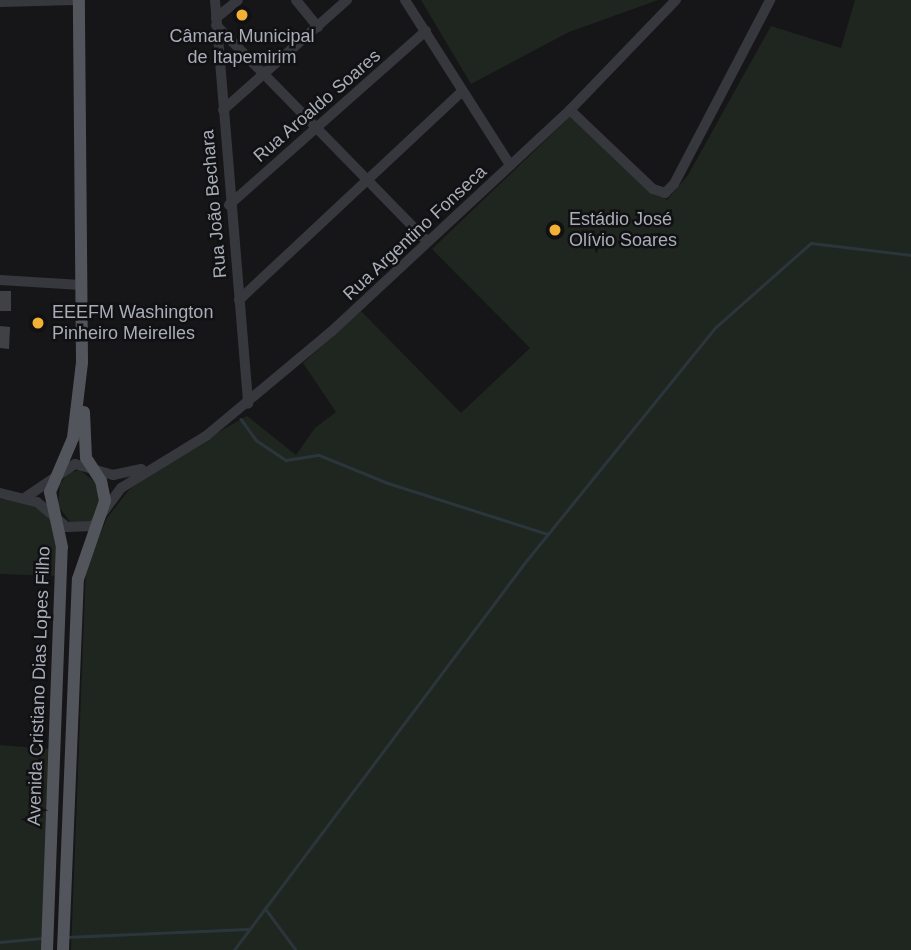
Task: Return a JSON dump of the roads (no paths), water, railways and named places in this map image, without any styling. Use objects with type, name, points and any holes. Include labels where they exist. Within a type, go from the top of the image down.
[{"type":"main road","points":[[77,0],[81,381],[88,465],[104,488],[104,513]]},
{"type":"main road","name":"Avenida Cristiano Dias Lopes Filho","points":[[47,950],[62,547],[50,492],[73,438],[81,381]]},
{"type":"main road","name":"Avenida Cristiano Dias Lopes Filho","points":[[63,950],[77,590],[84,551],[104,513]]},
{"type":"street","points":[[0,2],[77,0]]},
{"type":"street","name":"Rua João Bechara","points":[[215,0],[229,205],[248,404]]},
{"type":"street","points":[[237,0],[216,22],[428,242]]},
{"type":"street","points":[[296,0],[318,27]]},
{"type":"street","points":[[223,110],[267,75],[346,0]]},
{"type":"street","points":[[405,0],[461,92],[510,165]]},
{"type":"street","name":"Rua Argentino Fonseca","points":[[104,513],[121,488],[248,404],[570,110],[676,0]]},
{"type":"street","points":[[570,110],[653,189],[665,193],[674,184],[770,0]]},
{"type":"street","name":"Rua Aroaldo Soares","points":[[229,205],[426,32]]},
{"type":"street","points":[[239,300],[365,177],[461,92]]},
{"type":"street","points":[[0,280],[81,285]]},
{"type":"street","points":[[26,497],[72,465],[88,465],[113,475],[156,465]]},
{"type":"street","points":[[0,493],[26,497],[67,527],[84,530],[104,513]]},
{"type":"waterway","points":[[234,950],[527,560],[716,327],[811,243],[911,255]]},
{"type":"waterway","points":[[241,419],[256,440],[286,460],[319,455],[388,483],[548,534]]},
{"type":"waterway","points":[[265,908],[296,950]]},
{"type":"waterway","points":[[66,937],[248,929]]},
{"type":"waterway","points":[[0,942],[42,938]]},
{"type":"place","name":"Câmara Municipal de Itapemirim","points":[[242,15]]},
{"type":"place","name":"Estádio José Olívio Soares","points":[[555,230]]},
{"type":"place","name":"EEEFM Washington Pinheiro Meirelles","points":[[38,323]]}]
